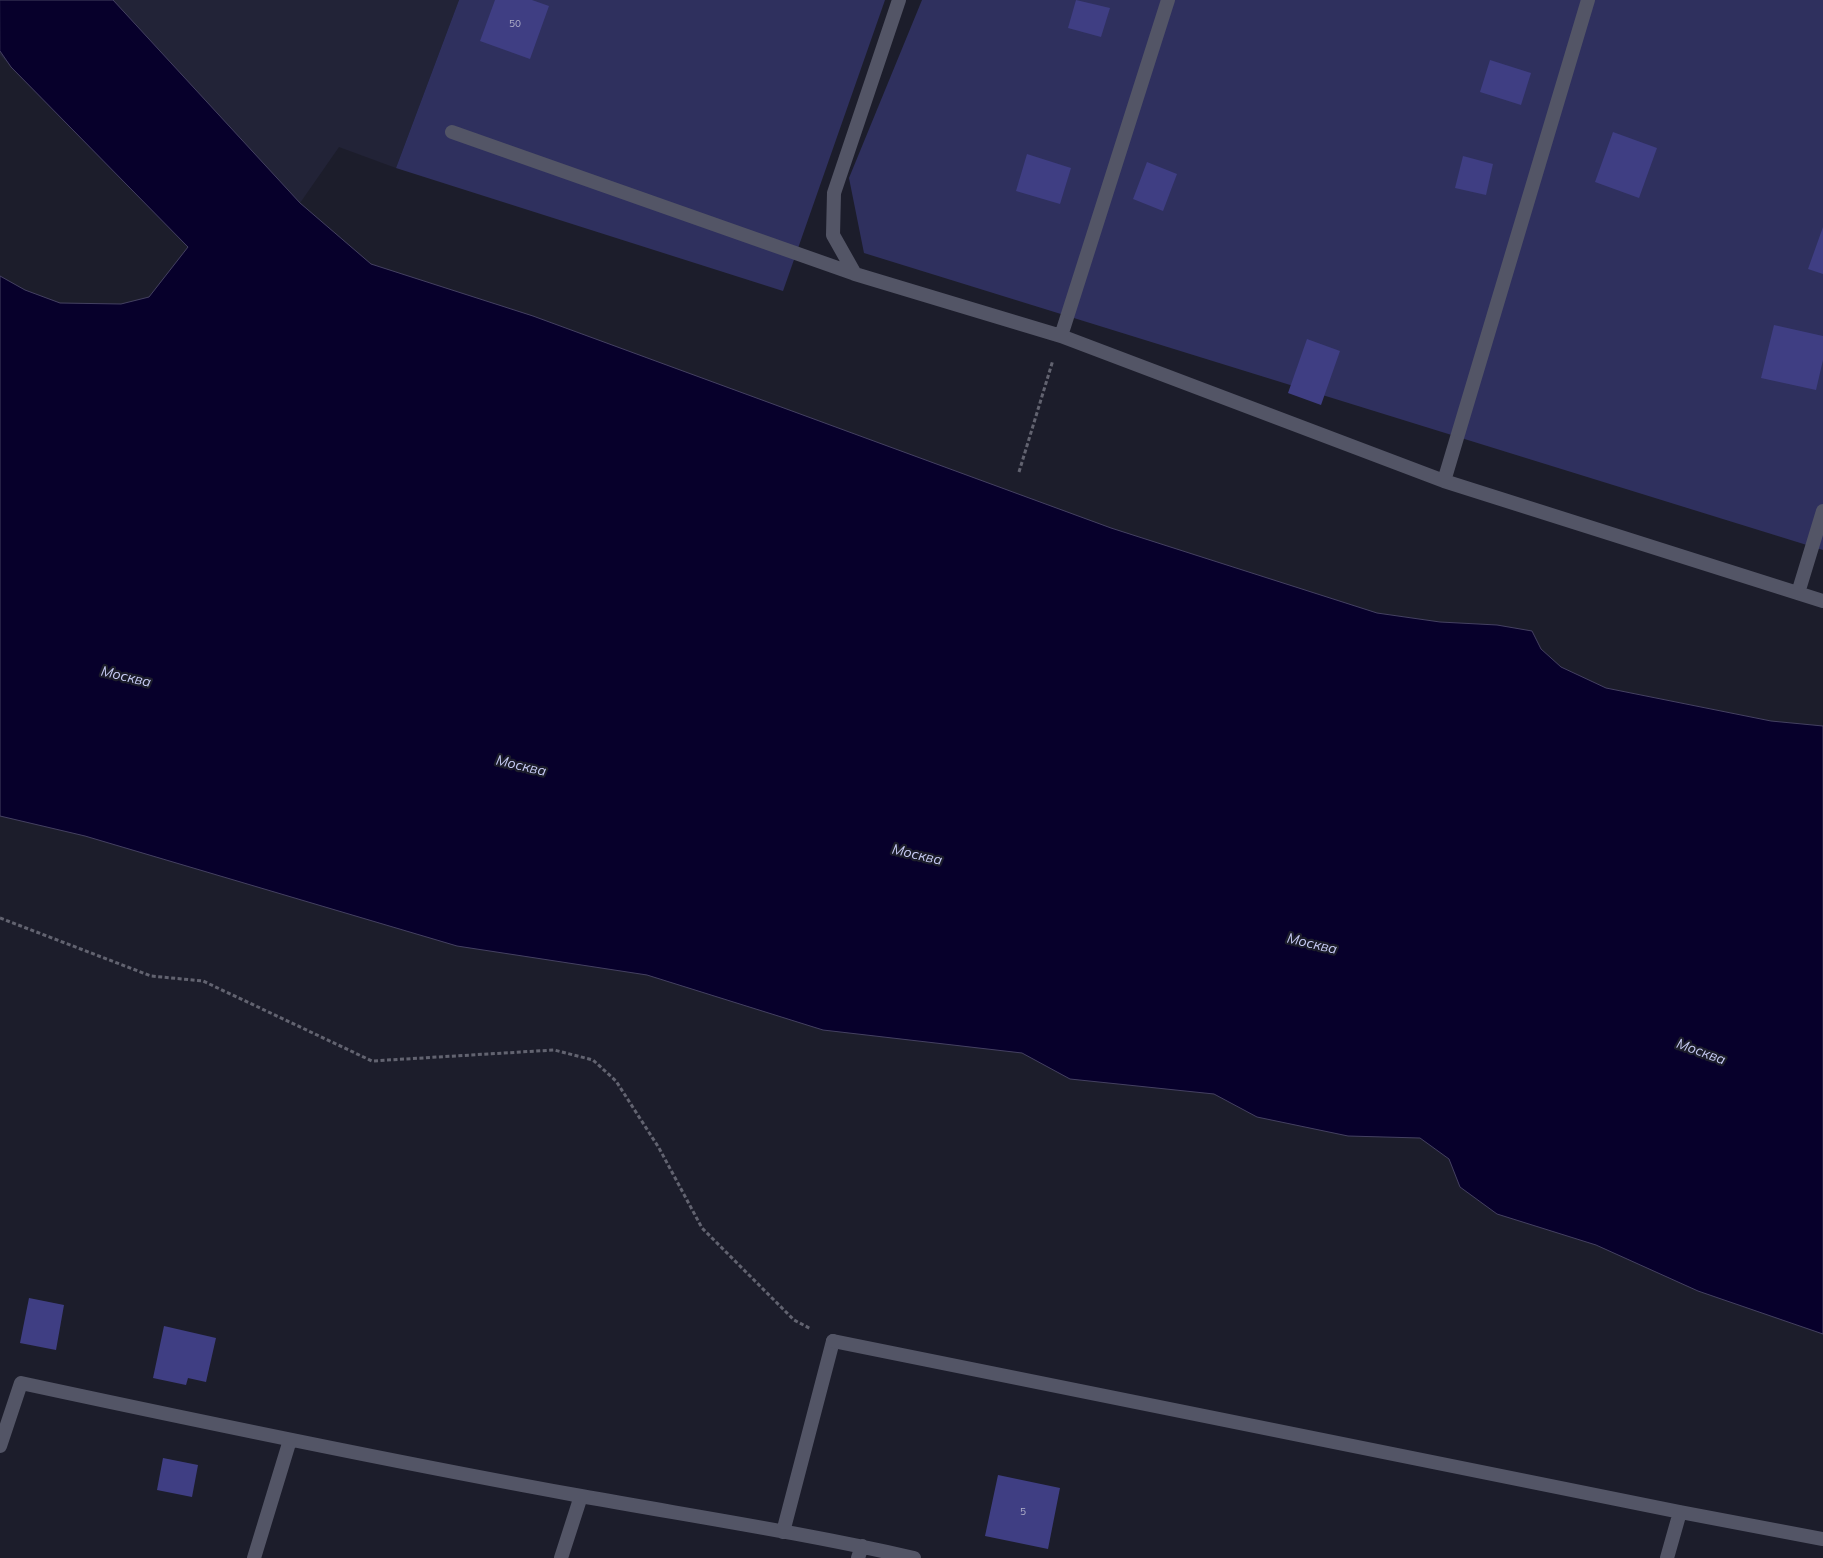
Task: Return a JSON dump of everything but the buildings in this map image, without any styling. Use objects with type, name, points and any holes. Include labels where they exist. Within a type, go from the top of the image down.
[{"type":"street","points":[[854,274],[832,235],[834,193],[899,0]]},
{"type":"street","points":[[1061,336],[1168,0]]},
{"type":"street","points":[[1444,481],[1588,0]]},
{"type":"street","points":[[452,132],[854,274],[1061,336],[1444,481],[1823,601]]},
{"type":"street","points":[[1798,593],[1823,511]]},
{"type":"street","points":[[783,1532],[833,1341],[1680,1512],[1823,1538]]},
{"type":"street","points":[[0,1446],[21,1383],[290,1440],[581,1496],[783,1532],[860,1552],[914,1558]]},
{"type":"street","points":[[254,1558],[290,1440]]},
{"type":"street","points":[[561,1558],[581,1496]]},
{"type":"street","points":[[1667,1558],[1680,1512]]},
{"type":"path","points":[[1018,472],[1061,336]]},
{"type":"path","points":[[0,918],[151,976],[203,981],[372,1061],[554,1050],[593,1060],[616,1081],[659,1148],[702,1228],[794,1320],[833,1341]]},
{"type":"shaded area","points":[[0,0],[459,0],[396,168],[339,147],[300,203],[188,247],[0,55]]},
{"type":"shaded area","points":[[459,0],[885,0],[783,291],[396,168]]},
{"type":"shaded area","points":[[922,0],[1823,0],[1823,550],[864,253],[849,178]]},
{"type":"water","name":"Москва","points":[[0,0],[113,0],[300,203],[371,264],[533,316],[1111,528],[1377,613],[1440,622],[1497,625],[1532,631],[1541,649],[1561,667],[1606,688],[1771,721],[1823,726],[1823,1334],[1698,1291],[1596,1245],[1497,1214],[1460,1187],[1449,1159],[1420,1138],[1348,1136],[1257,1117],[1214,1094],[1070,1079],[1022,1053],[823,1030],[647,975],[457,946],[85,836],[0,816],[0,276],[25,290],[60,303],[121,304],[149,297],[188,247],[11,67],[0,51]]}]
